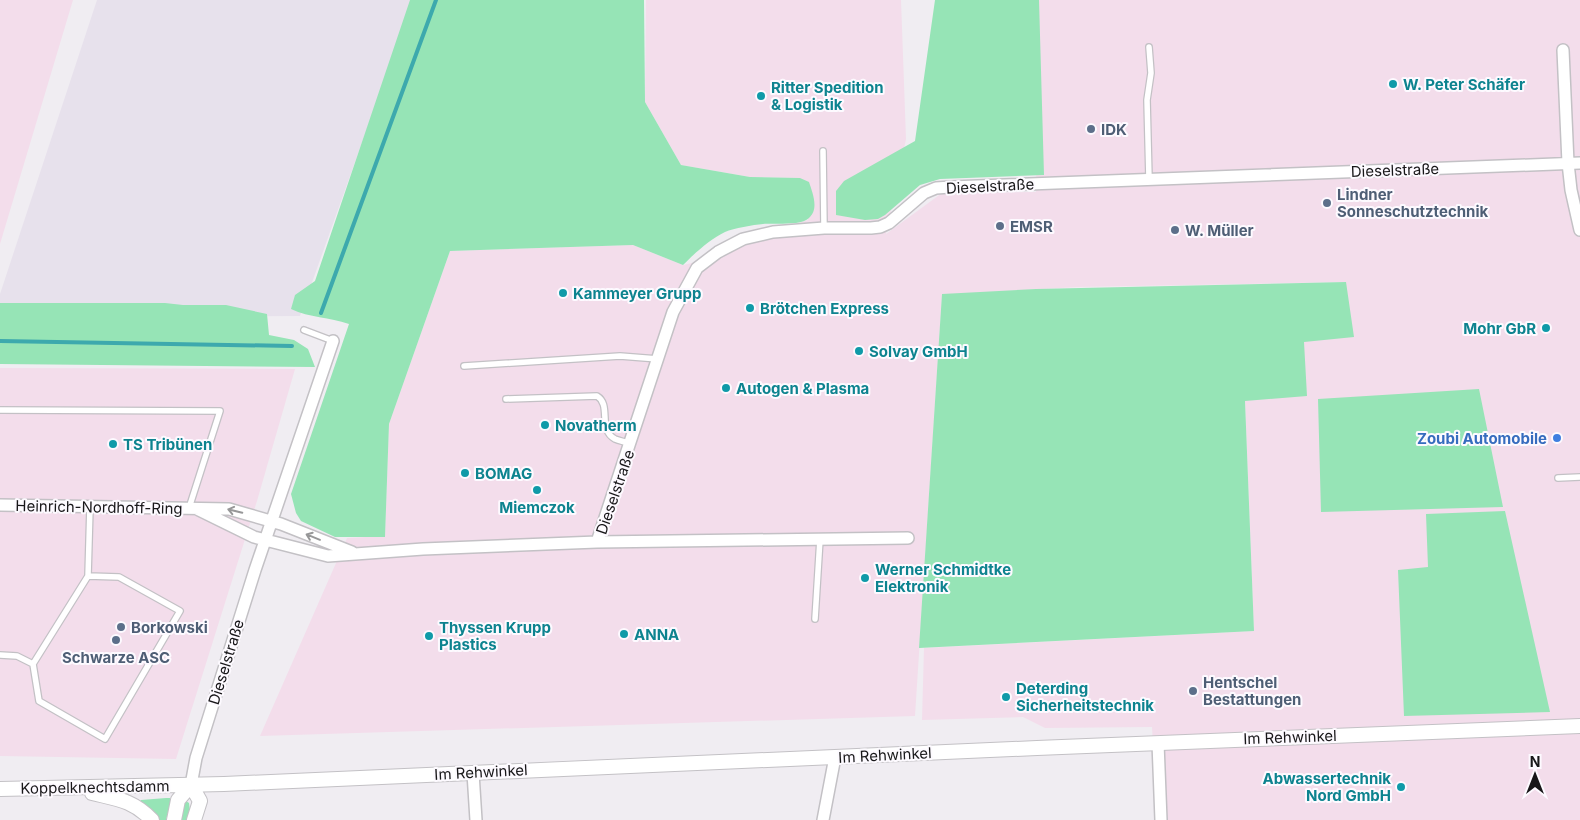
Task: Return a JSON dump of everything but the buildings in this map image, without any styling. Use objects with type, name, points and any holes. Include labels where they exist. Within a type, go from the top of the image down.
[{"type":"street","points":[[1563,50],[1568,163],[1571,190],[1580,230]]},
{"type":"street","name":"Dieselstraße","points":[[598,542],[673,312],[697,268],[718,252],[743,239],[773,232],[824,228],[880,227],[889,223],[924,193],[936,188],[951,186],[1580,163]]},
{"type":"street","name":"Dieselstraße","points":[[191,785],[196,758],[271,521],[333,341]]},
{"type":"street","name":"Heinrich-Nordhoff-Ring","points":[[0,505],[228,509],[271,521]]},
{"type":"street","name":"Heinrich-Nordhoff-Ring","points":[[193,509],[254,537],[265,540]]},
{"type":"street","name":"Dieselstraße","points":[[271,521],[354,553]]},
{"type":"street","name":"Dieselstraße","points":[[265,540],[328,556],[354,553],[598,542],[908,538]]},
{"type":"street","name":"Im Rehwinkel","points":[[191,785],[1580,726]]},
{"type":"street","points":[[1158,743],[1161,820]]},
{"type":"street","points":[[823,820],[835,757]]},
{"type":"street","points":[[473,773],[476,820]]},
{"type":"street","points":[[174,820],[178,800],[191,785],[200,801],[194,820]]},
{"type":"street","name":"Koppelknechtsdamm","points":[[0,789],[191,785]]},
{"type":"street","points":[[71,788],[130,802],[152,820]]},
{"type":"lane","points":[[1149,47],[1151,73],[1148,100],[1150,179]]},
{"type":"lane","points":[[824,151],[824,228]]},
{"type":"lane","points":[[304,330],[333,341]]},
{"type":"lane","points":[[464,366],[620,356],[658,359]]},
{"type":"lane","points":[[506,399],[597,396],[602,399],[605,408],[605,424],[609,434],[615,439],[631,444]]},
{"type":"lane","points":[[0,410],[220,411],[193,509]]},
{"type":"lane","points":[[1558,478],[1580,477]]},
{"type":"lane","points":[[88,576],[119,577],[180,611],[105,739],[39,701],[33,664],[88,576],[90,507]]},
{"type":"lane","points":[[815,619],[820,539]]},
{"type":"lane","points":[[0,655],[16,656],[33,664]]},
{"type":"shaded area","points":[[0,0],[73,0],[0,244]]},
{"type":"shaded area","points":[[97,0],[413,0],[300,316],[0,317],[0,294]]},
{"type":"shaded area","points":[[646,0],[901,0],[906,139],[886,234],[942,193],[1036,192],[1038,0],[1580,0],[1580,820],[1157,820],[1152,727],[1045,728],[1023,717],[922,720],[924,648],[1254,631],[1245,400],[1304,342],[1346,282],[1077,287],[942,295],[915,716],[260,736],[347,538],[385,536],[389,424],[450,251],[633,245],[683,265],[715,258],[743,239],[797,230],[798,223],[808,220],[800,178],[750,177],[681,165],[645,102]]},
{"type":"shaded area","points":[[0,368],[295,369],[257,501],[176,759],[0,756]]},
{"type":"green space","points":[[410,0],[644,0],[645,102],[681,165],[750,177],[800,178],[809,182],[814,210],[805,221],[787,224],[759,224],[725,232],[708,243],[683,265],[633,245],[450,251],[389,424],[385,537],[335,537],[301,521],[296,513],[291,494],[349,324],[291,309],[295,295],[315,281]]},
{"type":"green space","points":[[935,0],[1039,0],[1044,175],[940,179],[920,185],[878,219],[865,220],[836,215],[836,191],[844,181],[915,141]]},
{"type":"green space","points":[[1346,282],[1354,337],[1304,342],[1307,396],[1245,401],[1254,631],[919,648],[942,294],[1036,289]]},
{"type":"green space","points":[[0,303],[226,305],[267,314],[269,335],[294,340],[308,349],[315,367],[0,364]]},
{"type":"green space","points":[[1479,389],[1503,507],[1321,512],[1318,399]]},
{"type":"green space","points":[[1505,511],[1550,712],[1404,716],[1398,570],[1428,567],[1426,514]]},
{"type":"green space","points":[[170,798],[171,802],[166,820],[159,820],[140,802],[141,800]]},
{"type":"green space","points":[[186,801],[189,803],[190,811],[187,820],[180,820],[184,803]]},
{"type":"waterway","points":[[321,313],[436,0]]},
{"type":"waterway","points":[[0,341],[292,346]]},
{"type":"place","name":"W. Peter Schäfer","points":[[1393,84]]},
{"type":"place","name":"Ritter Spedition & Logistik","points":[[761,96]]},
{"type":"place","name":"IDK","points":[[1091,129]]},
{"type":"place","name":"Lindner Sonneschutztechnik","points":[[1327,203]]},
{"type":"place","name":"EMSR","points":[[1000,226]]},
{"type":"place","name":"W. Müller","points":[[1175,230]]},
{"type":"place","name":"Kammeyer Grupp","points":[[563,293]]},
{"type":"place","name":"Brötchen Express","points":[[750,308]]},
{"type":"place","name":"Mohr GbR","points":[[1546,328]]},
{"type":"place","name":"Solvay GmbH","points":[[859,351]]},
{"type":"place","name":"Autogen & Plasma","points":[[726,388]]},
{"type":"place","name":"Novatherm","points":[[545,425]]},
{"type":"place","name":"Zoubi Automobile","points":[[1557,438]]},
{"type":"place","name":"TS Tribünen","points":[[113,444]]},
{"type":"place","name":"BOMAG","points":[[465,473]]},
{"type":"place","name":"Miemczok","points":[[537,490]]},
{"type":"place","name":"Werner Schmidtke Elektronik","points":[[865,578]]},
{"type":"place","name":"Borkowski","points":[[121,627]]},
{"type":"place","name":"ANNA","points":[[624,634]]},
{"type":"place","name":"Thyssen Krupp Plastics","points":[[429,636]]},
{"type":"place","name":"Schwarze ASC","points":[[116,640]]},
{"type":"place","name":"Hentschel Bestattungen","points":[[1193,691]]},
{"type":"place","name":"Deterding Sicherheitstechnik","points":[[1006,697]]},
{"type":"place","name":"Abwassertechnik Nord GmbH","points":[[1401,787]]}]
